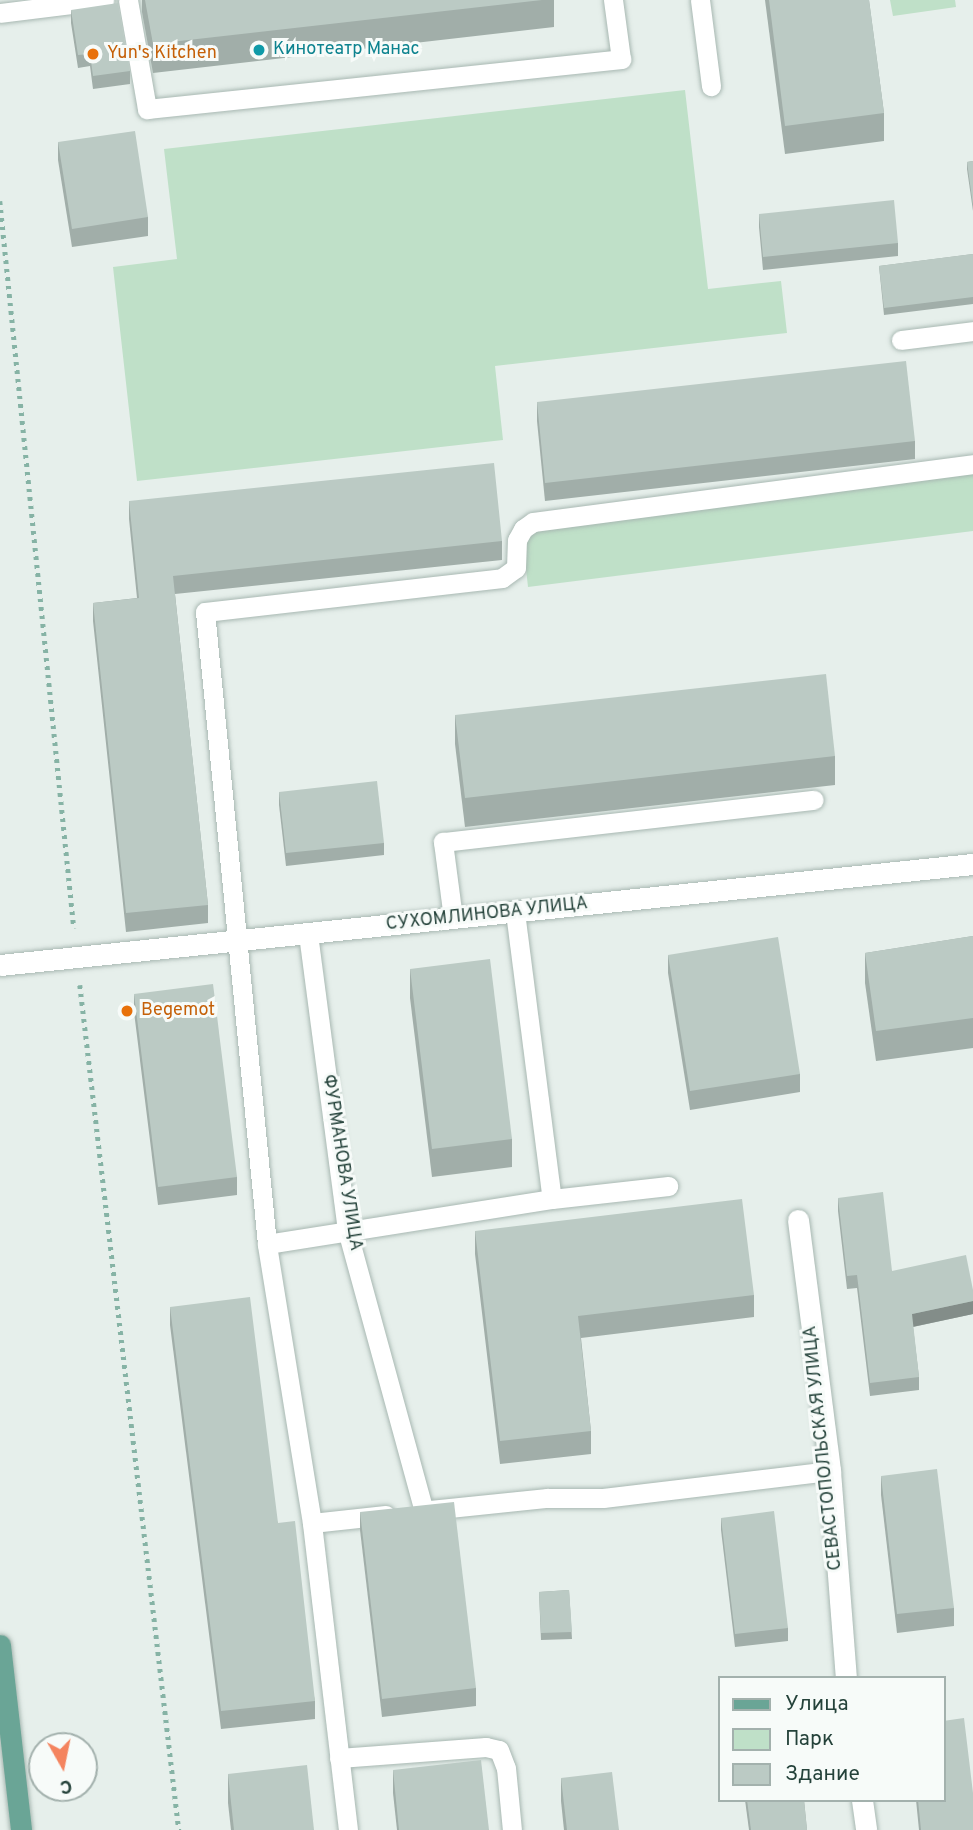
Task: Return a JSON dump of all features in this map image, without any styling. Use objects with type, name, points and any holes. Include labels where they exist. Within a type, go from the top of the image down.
[{"type":"main road","points":[[0,1646],[21,1830]]},
{"type":"street","name":"СУХОМЛИНОВА УЛИЦА","points":[[0,965],[973,864]]},
{"type":"street","name":"СЕВАСТОПОЛЬСКАЯ УЛИЦА","points":[[798,1220],[830,1471],[846,1676]]},
{"type":"street","points":[[862,1802],[866,1830]]},
{"type":"lane","points":[[0,13],[104,0]]},
{"type":"lane","points":[[128,0],[146,109],[621,60],[613,0]]},
{"type":"lane","points":[[700,0],[711,86]]},
{"type":"lane","points":[[901,340],[973,331]]},
{"type":"lane","points":[[348,1830],[312,1523],[267,1244],[205,612],[502,579],[516,568],[517,540],[523,529],[533,523],[973,464]]},
{"type":"lane","points":[[453,918],[443,842],[814,800]]},
{"type":"lane","points":[[515,912],[552,1199]]},
{"type":"lane","name":"ФУРМАНОВА УЛИЦА","points":[[308,933],[347,1230],[424,1511]]},
{"type":"lane","points":[[267,1244],[552,1199],[668,1186]]},
{"type":"lane","points":[[312,1523],[547,1498],[603,1498],[830,1471]]},
{"type":"lane","points":[[340,1758],[486,1747],[499,1750],[506,1768],[512,1830]]},
{"type":"path","points":[[0,201],[77,958],[178,1830]]},
{"type":"green space","points":[[890,0],[955,0],[956,7],[893,16]]},
{"type":"green space","points":[[685,90],[708,289],[781,281],[787,333],[495,366],[503,440],[137,481],[113,267],[177,259],[164,149]]},
{"type":"green space","points":[[973,472],[973,531],[528,587],[523,541],[538,527]]},
{"type":"building","points":[[145,0],[542,0],[153,44]]},
{"type":"building","points":[[769,0],[869,0],[884,113],[785,126]]},
{"type":"building","points":[[118,3],[130,71],[93,76],[90,54],[78,55],[71,10]]},
{"type":"building","points":[[135,131],[148,217],[72,229],[58,142]]},
{"type":"building","points":[[973,161],[973,205],[967,162]]},
{"type":"building","points":[[894,200],[898,243],[763,257],[759,214]]},
{"type":"building","points":[[973,254],[973,297],[884,308],[879,266]]},
{"type":"building","points":[[906,361],[915,441],[545,483],[537,402]]},
{"type":"building","points":[[494,463],[502,541],[173,576],[208,905],[126,913],[93,603],[139,598],[129,501]]},
{"type":"building","points":[[826,674],[835,756],[465,798],[455,715]]},
{"type":"building","points":[[377,781],[384,843],[286,853],[279,792]]},
{"type":"building","points":[[973,936],[973,1018],[876,1031],[865,953]]},
{"type":"building","points":[[778,937],[800,1074],[690,1091],[668,955]]},
{"type":"building","points":[[490,959],[512,1139],[432,1149],[410,969]]},
{"type":"building","points":[[213,984],[237,1177],[158,1187],[134,994]]},
{"type":"building","points":[[883,1192],[892,1271],[966,1255],[973,1301],[912,1314],[919,1377],[870,1383],[857,1275],[847,1276],[838,1198]]},
{"type":"building","points":[[742,1199],[754,1295],[578,1316],[591,1431],[500,1441],[475,1231]]},
{"type":"building","points":[[250,1297],[278,1523],[295,1521],[315,1701],[221,1711],[170,1307]]},
{"type":"building","points":[[937,1469],[954,1608],[897,1614],[881,1476]]},
{"type":"building","points":[[454,1502],[476,1688],[382,1699],[360,1512]]},
{"type":"building","points":[[774,1511],[788,1628],[735,1634],[721,1518]]},
{"type":"building","points":[[569,1590],[572,1632],[541,1633],[539,1592]]},
{"type":"building","points":[[964,1718],[973,1793],[973,1830],[921,1830],[918,1802],[945,1802],[945,1721]]},
{"type":"building","points":[[481,1760],[489,1830],[399,1830],[393,1770]]},
{"type":"building","points":[[307,1765],[314,1830],[234,1830],[228,1774]]},
{"type":"building","points":[[612,1772],[619,1830],[567,1830],[561,1778]]},
{"type":"building","points":[[747,1802],[804,1802],[807,1830],[751,1830]]},
{"type":"place","name":"Кинотеатр Манас","points":[[259,50]]},
{"type":"place","name":"Yun's Kitchen","points":[[93,54]]},
{"type":"place","name":"Begemot","points":[[127,1011]]}]
